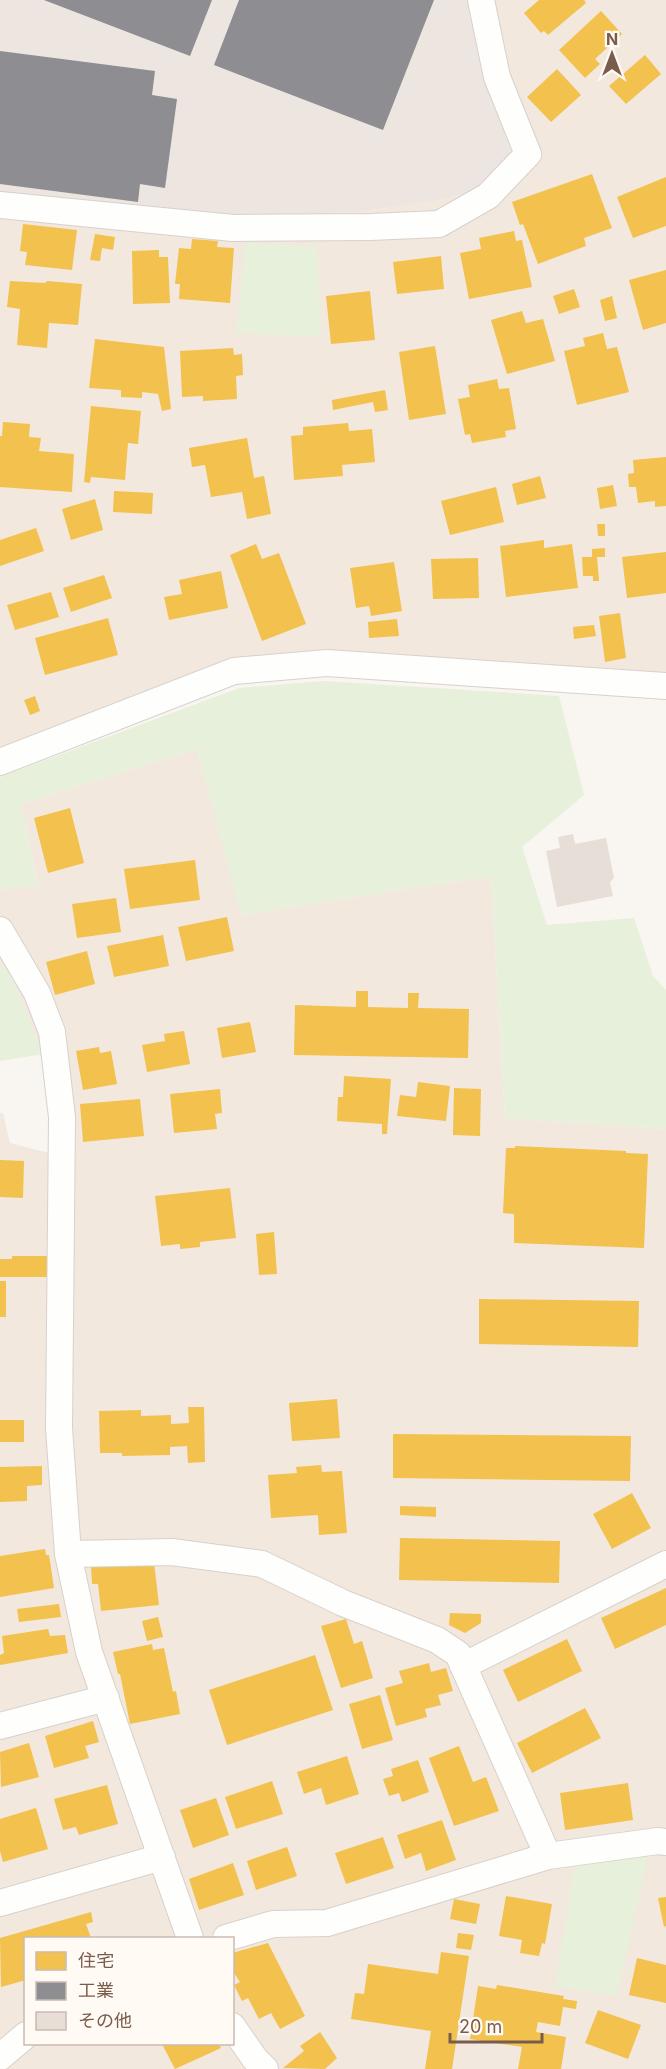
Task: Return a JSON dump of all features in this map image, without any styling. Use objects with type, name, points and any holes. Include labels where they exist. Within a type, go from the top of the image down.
[{"type":"street","points":[[0,205],[232,228],[439,224],[488,196],[528,154],[497,77],[481,0]]},
{"type":"street","points":[[0,762],[234,671],[327,663],[666,686]]},
{"type":"street","points":[[0,930],[37,993],[52,1032],[63,1117],[59,1428],[68,1554],[89,1652],[190,1937]]},
{"type":"street","points":[[68,1554],[172,1552],[262,1564],[343,1603],[437,1640],[458,1654],[548,1856]]},
{"type":"street","points":[[463,1666],[666,1564]]},
{"type":"street","points":[[0,1726],[106,1698]]},
{"type":"street","points":[[229,1937],[273,1924],[327,1923],[548,1856],[658,1841],[666,1842]]},
{"type":"street","points":[[0,1904],[162,1857]]},
{"type":"street","points":[[234,2028],[255,2059],[265,2069]]},
{"type":"street","points":[[0,2058],[24,2037]]},
{"type":"shaded area","points":[[0,0],[473,0],[511,153],[474,192],[426,202],[330,216],[221,219],[0,194]]},
{"type":"shaded area","points":[[473,0],[666,0],[666,673],[339,652],[0,750],[0,194],[330,216],[426,202],[474,192]]},
{"type":"shaded area","points":[[197,749],[242,915],[491,876],[505,1118],[666,1129],[666,2069],[0,2069],[0,1113],[3,1113],[10,1143],[53,1154],[43,1054],[10,973],[0,962],[0,889],[38,885],[21,804]]},
{"type":"green space","points":[[246,242],[317,247],[321,337],[236,333]]},
{"type":"green space","points":[[324,681],[559,696],[584,795],[522,847],[547,925],[634,918],[653,976],[666,990],[666,1129],[505,1118],[491,876],[241,915],[197,749],[21,804],[38,886],[0,889],[0,777],[239,688]]},
{"type":"green space","points":[[0,962],[10,973],[43,1054],[0,1061]]},
{"type":"green space","points":[[649,1852],[617,1996],[555,1986],[575,1863]]},
{"type":"building: 住宅","points":[[539,0],[584,0],[586,3],[548,35],[544,31],[541,33],[524,13]]},
{"type":"building: 住宅","points":[[601,11],[622,34],[595,59],[600,64],[585,78],[559,50]]},
{"type":"building: 住宅","points":[[645,55],[661,74],[626,104],[609,86]]},
{"type":"building: 住宅","points":[[557,69],[581,95],[551,122],[527,97]]},
{"type":"building: 住宅","points":[[592,174],[612,228],[584,238],[586,246],[538,264],[512,202]]},
{"type":"building: 住宅","points":[[666,177],[666,226],[633,238],[617,197]]},
{"type":"building: 住宅","points":[[23,224],[77,230],[72,270],[25,265],[27,252],[20,251]]},
{"type":"building: 住宅","points":[[514,231],[516,241],[522,240],[532,287],[469,299],[460,253],[481,249],[479,238]]},
{"type":"building: 住宅","points":[[95,234],[115,237],[113,250],[102,248],[100,261],[90,260]]},
{"type":"building: 住宅","points":[[192,239],[218,241],[217,247],[234,248],[230,303],[179,299],[180,284],[175,284],[179,248],[191,249]]},
{"type":"building: 住宅","points":[[159,250],[159,257],[168,257],[170,303],[133,304],[132,251]]},
{"type":"building: 住宅","points":[[441,256],[444,289],[397,294],[393,262]]},
{"type":"building: 住宅","points":[[666,270],[666,323],[643,330],[629,280]]},
{"type":"building: 住宅","points":[[10,281],[82,284],[78,325],[49,323],[47,348],[17,345],[20,309],[7,307]]},
{"type":"building: 住宅","points":[[574,289],[580,307],[559,314],[553,296]]},
{"type":"building: 住宅","points":[[370,291],[375,340],[331,344],[326,296]]},
{"type":"building: 住宅","points":[[612,296],[617,318],[605,321],[600,300]]},
{"type":"building: 住宅","points":[[522,311],[526,323],[543,319],[555,361],[507,374],[491,320]]},
{"type":"building: 住宅","points":[[603,333],[607,349],[617,347],[629,392],[577,405],[564,351],[585,346],[583,338]]},
{"type":"building: 住宅","points":[[95,339],[164,347],[171,409],[162,411],[158,394],[142,392],[142,398],[121,397],[121,390],[89,388]]},
{"type":"building: 住宅","points":[[435,346],[446,414],[409,420],[399,352]]},
{"type":"building: 住宅","points":[[233,348],[234,355],[242,354],[243,375],[236,376],[237,399],[203,401],[203,396],[182,397],[180,351]]},
{"type":"building: 住宅","points":[[497,379],[499,389],[509,388],[516,429],[505,431],[506,437],[472,443],[470,434],[465,435],[458,399],[470,397],[468,385]]},
{"type":"building: 住宅","points":[[385,390],[388,410],[375,412],[373,402],[333,410],[332,400]]},
{"type":"building: 住宅","points":[[91,406],[141,411],[138,444],[128,443],[125,480],[91,477],[90,483],[84,482]]},
{"type":"building: 住宅","points":[[3,422],[30,424],[29,437],[41,438],[39,451],[74,454],[72,492],[0,487],[0,436],[2,436]]},
{"type":"building: 住宅","points":[[348,423],[349,431],[372,429],[375,462],[342,465],[343,476],[294,480],[291,436],[303,435],[303,427]]},
{"type":"building: 住宅","points":[[247,438],[254,478],[264,476],[271,514],[247,519],[242,492],[211,497],[205,465],[192,467],[189,448]]},
{"type":"building: 住宅","points":[[666,457],[666,506],[655,507],[655,501],[638,503],[636,487],[629,487],[628,474],[634,473],[633,460]]},
{"type":"building: 住宅","points":[[540,476],[546,498],[517,505],[512,484]]},
{"type":"building: 住宅","points":[[613,485],[617,506],[600,509],[597,488]]},
{"type":"building: 住宅","points":[[496,487],[504,522],[450,535],[441,501]]},
{"type":"building: 住宅","points":[[114,491],[153,493],[152,514],[113,512]]},
{"type":"building: 住宅","points":[[95,499],[103,530],[71,540],[62,509]]},
{"type":"building: 住宅","points":[[597,524],[605,524],[605,536],[598,536]]},
{"type":"building: 住宅","points":[[36,528],[44,551],[0,566],[0,540]]},
{"type":"building: 住宅","points":[[544,540],[544,548],[572,544],[578,588],[506,597],[500,546]]},
{"type":"building: 住宅","points":[[256,544],[262,559],[279,553],[306,624],[262,641],[230,555]]},
{"type":"building: 住宅","points":[[605,548],[605,557],[597,557],[599,581],[593,581],[593,576],[583,576],[582,557],[592,557],[592,549]]},
{"type":"building: 住宅","points":[[666,552],[666,593],[627,598],[622,557]]},
{"type":"building: 住宅","points":[[478,558],[479,598],[433,599],[431,559]]},
{"type":"building: 住宅","points":[[394,562],[402,611],[371,616],[369,606],[356,608],[350,568]]},
{"type":"building: 住宅","points":[[221,571],[228,608],[169,620],[164,597],[182,594],[179,580]]},
{"type":"building: 住宅","points":[[104,575],[112,598],[71,612],[63,588]]},
{"type":"building: 住宅","points":[[51,592],[59,617],[15,630],[7,605]]},
{"type":"building: 住宅","points":[[620,613],[626,658],[605,662],[599,616]]},
{"type":"building: 住宅","points":[[108,618],[118,655],[45,675],[35,638]]},
{"type":"building: 住宅","points":[[397,619],[399,636],[369,638],[368,622]]},
{"type":"building: 住宅","points":[[594,625],[596,636],[574,639],[573,627]]},
{"type":"building: 住宅","points":[[35,696],[40,711],[30,715],[24,700]]},
{"type":"building: 住宅","points":[[70,808],[84,863],[48,873],[34,818]]},
{"type":"building: 住宅","points":[[195,860],[200,900],[130,909],[124,869]]},
{"type":"building: 住宅","points":[[116,898],[121,932],[77,938],[72,904]]},
{"type":"building: 住宅","points":[[227,917],[234,951],[186,961],[178,927]]},
{"type":"building: 住宅","points":[[163,935],[169,966],[114,977],[107,946]]},
{"type":"building: 住宅","points":[[87,951],[95,984],[55,995],[46,962]]},
{"type":"building: 住宅","points":[[356,991],[368,991],[368,1007],[408,1008],[408,993],[419,993],[418,1008],[469,1009],[468,1058],[294,1055],[295,1005],[356,1007]]},
{"type":"building: 住宅","points":[[250,1022],[256,1052],[222,1058],[217,1028]]},
{"type":"building: 住宅","points":[[184,1031],[190,1064],[147,1072],[142,1045],[165,1041],[164,1034]]},
{"type":"building: 住宅","points":[[99,1047],[100,1053],[111,1051],[117,1084],[83,1090],[76,1051]]},
{"type":"building: 住宅","points":[[344,1076],[391,1079],[387,1134],[382,1134],[382,1124],[337,1121],[338,1097],[343,1097]]},
{"type":"building: 住宅","points":[[418,1082],[450,1086],[446,1121],[397,1116],[400,1095],[416,1097]]},
{"type":"building: 住宅","points":[[454,1088],[481,1089],[480,1136],[453,1135]]},
{"type":"building: 住宅","points":[[220,1089],[222,1113],[215,1114],[217,1129],[174,1133],[170,1094]]},
{"type":"building: 住宅","points":[[140,1099],[144,1136],[83,1142],[80,1104]]},
{"type":"building: 住宅","points":[[515,1146],[648,1154],[644,1248],[514,1243],[514,1214],[503,1213],[506,1148],[515,1148]]},
{"type":"building: 住宅","points":[[0,1160],[24,1161],[23,1198],[0,1197]]},
{"type":"building: 住宅","points":[[230,1188],[236,1238],[200,1242],[200,1247],[180,1249],[180,1244],[161,1246],[155,1196]]},
{"type":"building: 住宅","points":[[274,1232],[277,1274],[259,1275],[256,1234]]},
{"type":"building: 住宅","points":[[12,1256],[48,1256],[48,1277],[0,1277],[0,1259],[12,1259]]},
{"type":"building: 住宅","points":[[0,1281],[6,1281],[6,1317],[0,1317]]},
{"type":"building: 住宅","points":[[479,1299],[639,1301],[638,1347],[479,1344]]},
{"type":"building: 住宅","points":[[337,1399],[340,1438],[292,1441],[289,1403]]},
{"type":"building: 住宅","points":[[188,1407],[204,1407],[205,1462],[188,1463],[187,1446],[170,1447],[170,1455],[122,1456],[122,1453],[100,1453],[99,1411],[141,1410],[141,1416],[171,1415],[171,1424],[189,1423]]},
{"type":"building: 住宅","points":[[0,1420],[24,1420],[24,1442],[0,1442]]},
{"type":"building: 住宅","points":[[393,1434],[631,1436],[630,1481],[393,1478]]},
{"type":"building: 住宅","points":[[321,1465],[322,1472],[342,1471],[347,1533],[319,1535],[318,1515],[271,1518],[268,1475],[297,1473],[296,1467]]},
{"type":"building: 住宅","points":[[42,1466],[42,1485],[27,1486],[27,1501],[0,1502],[0,1467]]},
{"type":"building: 住宅","points":[[632,1493],[651,1528],[612,1549],[593,1514]]},
{"type":"building: 住宅","points":[[400,1506],[436,1507],[436,1517],[400,1515]]},
{"type":"building: 住宅","points":[[400,1538],[560,1541],[559,1583],[399,1580]]},
{"type":"building: 住宅","points":[[45,1549],[46,1555],[49,1555],[54,1588],[0,1597],[0,1556]]},
{"type":"building: 住宅","points":[[137,1561],[154,1562],[159,1605],[101,1611],[98,1584],[92,1584],[91,1567]]},
{"type":"building: 住宅","points":[[666,1588],[666,1625],[615,1649],[601,1618]]},
{"type":"building: 住宅","points":[[59,1604],[61,1617],[19,1622],[17,1609]]},
{"type":"building: 住宅","points":[[450,1613],[481,1614],[481,1623],[465,1633],[449,1625]]},
{"type":"building: 住宅","points":[[158,1617],[163,1637],[147,1641],[142,1621]]},
{"type":"building: 住宅","points":[[346,1619],[354,1644],[362,1641],[373,1678],[341,1688],[321,1626]]},
{"type":"building: 住宅","points":[[48,1629],[50,1636],[65,1635],[68,1653],[0,1665],[0,1655],[4,1653],[2,1636]]},
{"type":"building: 住宅","points":[[567,1639],[582,1671],[518,1702],[503,1670]]},
{"type":"building: 住宅","points":[[152,1644],[153,1650],[164,1648],[180,1714],[130,1724],[113,1652]]},
{"type":"building: 住宅","points":[[315,1655],[333,1710],[227,1745],[209,1690]]},
{"type":"building: 住宅","points":[[429,1663],[431,1672],[446,1668],[453,1691],[438,1695],[441,1705],[425,1709],[427,1717],[396,1726],[385,1688],[403,1683],[399,1671]]},
{"type":"building: 住宅","points":[[380,1695],[393,1740],[362,1749],[349,1704]]},
{"type":"building: 住宅","points":[[585,1708],[601,1738],[532,1773],[517,1743]]},
{"type":"building: 住宅","points":[[93,1721],[99,1742],[85,1746],[89,1758],[54,1768],[45,1736]]},
{"type":"building: 住宅","points":[[29,1743],[39,1777],[1,1787],[0,1752]]},
{"type":"building: 住宅","points":[[459,1746],[473,1782],[486,1777],[499,1811],[454,1826],[429,1758]]},
{"type":"building: 住宅","points":[[347,1756],[359,1794],[326,1805],[321,1788],[304,1794],[297,1772]]},
{"type":"building: 住宅","points":[[418,1760],[429,1792],[402,1802],[399,1793],[389,1796],[383,1779],[393,1776],[391,1769]]},
{"type":"building: 住宅","points":[[272,1781],[283,1814],[236,1829],[225,1797]]},
{"type":"building: 住宅","points":[[628,1783],[633,1820],[565,1830],[560,1793]]},
{"type":"building: 住宅","points":[[107,1785],[118,1824],[79,1835],[76,1827],[63,1830],[54,1799]]},
{"type":"building: 住宅","points":[[216,1798],[229,1835],[193,1848],[180,1810]]},
{"type":"building: 住宅","points":[[36,1808],[48,1849],[3,1862],[0,1851],[0,1819]]},
{"type":"building: 住宅","points":[[442,1820],[456,1860],[426,1871],[421,1853],[405,1859],[397,1835]]},
{"type":"building: 住宅","points":[[383,1837],[394,1868],[346,1884],[335,1853]]},
{"type":"building: 住宅","points":[[287,1847],[297,1876],[256,1890],[247,1861]]},
{"type":"building: 住宅","points":[[233,1863],[244,1895],[199,1910],[189,1879]]},
{"type":"building: 住宅","points":[[506,1896],[552,1904],[545,1944],[542,1943],[539,1956],[520,1953],[522,1940],[499,1936]]},
{"type":"building: 住宅","points":[[666,1897],[666,1926],[664,1927],[658,1898]]},
{"type":"building: 住宅","points":[[454,1899],[480,1904],[476,1924],[450,1919]]},
{"type":"building: 住宅","points":[[91,1912],[93,1922],[86,1924],[91,1937],[24,1937],[24,1981],[1,1987],[0,1938]]},
{"type":"building: 住宅","points":[[458,1933],[474,1935],[471,1950],[456,1948]]},
{"type":"building: 住宅","points":[[268,1943],[305,2016],[280,2029],[271,2013],[259,2019],[248,1998],[242,2001],[234,1985],[240,1982],[234,1973],[234,1952]]},
{"type":"building: 住宅","points":[[441,1952],[469,1956],[452,2069],[425,2069],[431,2031],[351,2019],[355,1993],[364,1994],[368,1964],[438,1974]]},
{"type":"building: 住宅","points":[[637,1958],[666,1965],[666,2003],[629,1995]]},
{"type":"building: 住宅","points":[[497,1985],[564,1996],[563,1999],[577,2001],[576,2009],[563,2007],[560,2026],[538,2022],[536,2032],[566,2037],[561,2069],[518,2069],[522,2047],[470,2039],[478,1986],[496,1989]]},
{"type":"building: 住宅","points":[[598,2010],[641,2025],[628,2059],[585,2043]]},
{"type":"building: 住宅","points":[[320,2032],[337,2058],[325,2069],[283,2068],[304,2051],[300,2046]]},
{"type":"building: 住宅","points":[[163,2045],[220,2045],[221,2048],[175,2069]]},
{"type":"building: 工業","points":[[44,0],[212,0],[190,56]]},
{"type":"building: 工業","points":[[239,0],[434,0],[383,130],[214,65]]},
{"type":"building: 工業","points":[[0,51],[155,71],[152,95],[177,99],[165,188],[140,184],[138,202],[0,184]]},
{"type":"building: その他","points":[[573,834],[575,844],[606,838],[614,878],[610,882],[613,896],[557,907],[546,851],[560,848],[558,837]]}]
